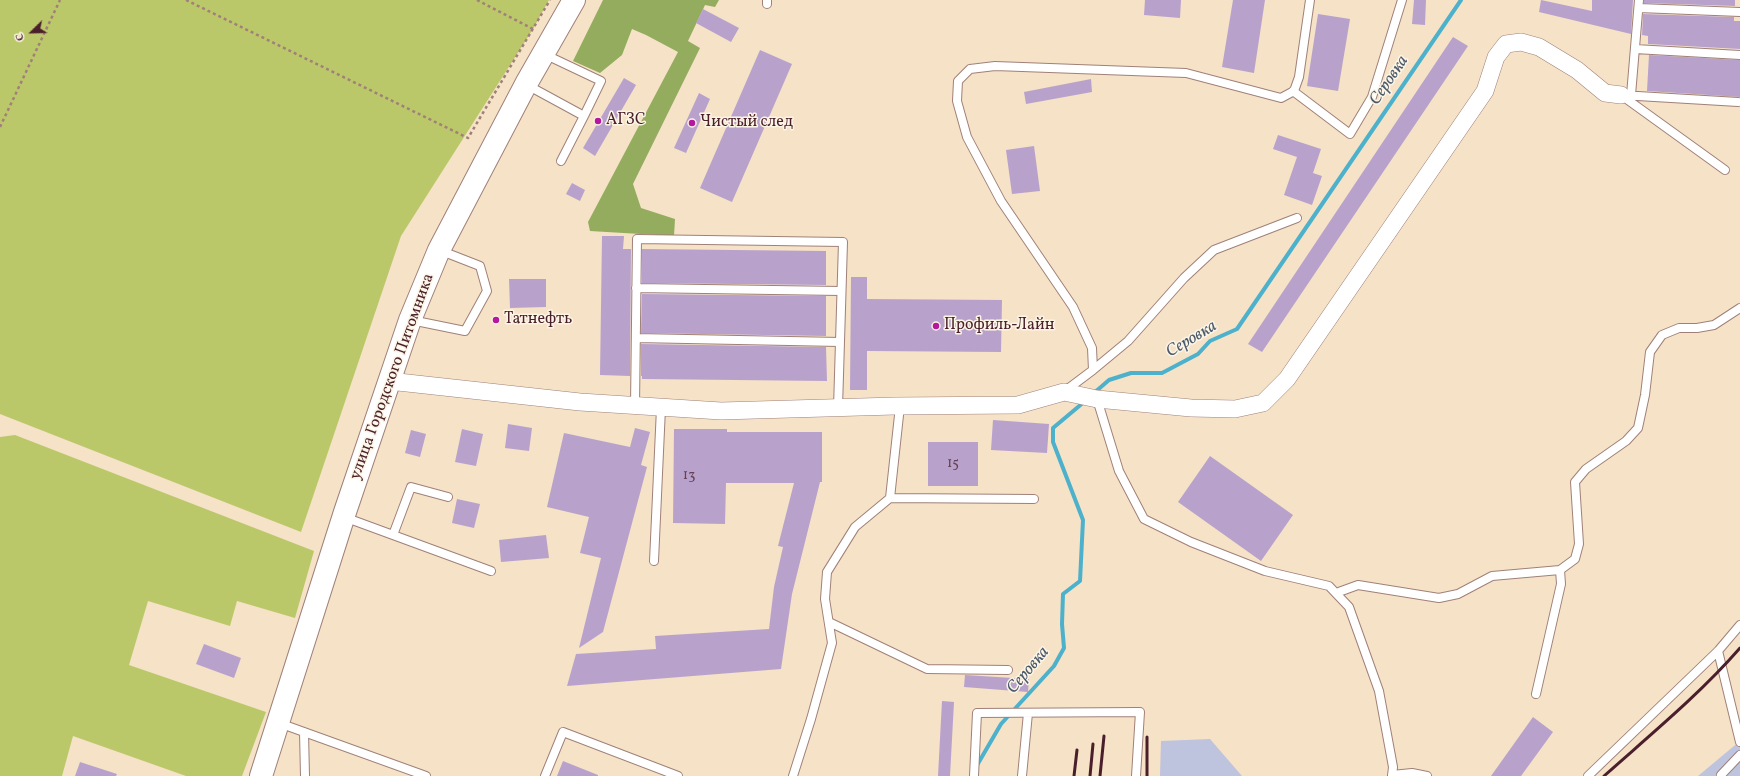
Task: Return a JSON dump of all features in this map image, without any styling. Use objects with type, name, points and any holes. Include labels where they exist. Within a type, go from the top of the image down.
[{"type":"main road","name":"улица Городского Питомника","points":[[261,776],[343,517],[410,320],[439,250],[526,84],[574,0]]},
{"type":"street","points":[[388,381],[580,402],[721,411],[900,406],[1018,405],[1064,392],[1097,399],[1191,408],[1234,409],[1263,403],[1287,379],[1480,98],[1496,57],[1506,44],[1521,42],[1539,47],[1577,70],[1605,93],[1626,95]]},
{"type":"lane","points":[[1093,370],[1092,348],[1073,307],[1001,201],[967,136],[957,101],[958,81],[970,69],[995,66],[1186,73],[1280,98],[1293,91],[1299,77],[1310,0]]},
{"type":"lane","points":[[1293,91],[1350,134],[1372,97],[1402,0]]},
{"type":"lane","points":[[1626,95],[1635,49],[1639,4],[1740,12]]},
{"type":"lane","points":[[1635,49],[1740,56]]},
{"type":"lane","points":[[544,54],[601,81],[561,161]]},
{"type":"lane","points":[[526,84],[584,116]]},
{"type":"lane","points":[[1626,95],[1738,102]]},
{"type":"lane","points":[[1626,95],[1725,170]]},
{"type":"lane","points":[[1064,392],[1128,341],[1184,278],[1214,250],[1297,218]]},
{"type":"lane","points":[[635,406],[636,239],[843,242],[838,408]]},
{"type":"lane","points":[[410,320],[465,331],[487,291],[480,266],[439,250]]},
{"type":"lane","points":[[636,288],[841,291]]},
{"type":"lane","points":[[1336,593],[1358,585],[1439,598],[1458,594],[1492,576],[1560,570],[1575,559],[1579,544],[1575,482],[1586,469],[1626,441],[1638,428],[1645,395],[1650,352],[1662,335],[1679,328],[1697,328],[1714,325],[1740,308]]},
{"type":"lane","points":[[636,338],[840,342]]},
{"type":"lane","points":[[1097,399],[1119,471],[1144,519],[1191,542],[1264,571],[1329,586],[1349,607],[1379,691],[1393,767],[1392,775],[1412,773],[1427,776]]},
{"type":"lane","points":[[890,498],[900,406]]},
{"type":"lane","points":[[654,561],[661,408]]},
{"type":"lane","points":[[393,535],[411,487],[448,497]]},
{"type":"lane","points":[[793,776],[812,719],[832,643],[826,599],[826,572],[855,527],[890,498],[1034,499]]},
{"type":"lane","points":[[343,517],[491,571]]},
{"type":"lane","points":[[1536,694],[1561,584],[1560,570]]},
{"type":"lane","points":[[829,622],[927,669],[1008,670]]},
{"type":"lane","points":[[1588,776],[1718,650],[1740,625]]},
{"type":"lane","points":[[1718,650],[1740,742]]},
{"type":"lane","points":[[974,776],[976,713],[1140,712],[1136,776]]},
{"type":"lane","points":[[1022,776],[1028,713]]},
{"type":"lane","points":[[278,723],[426,776]]},
{"type":"lane","points":[[304,732],[305,776]]},
{"type":"lane","points":[[545,776],[563,732],[678,776]]},
{"type":"lane","points":[[1722,775],[1740,755]]},
{"type":"path","points":[[0,126],[60,0]]},
{"type":"path","points":[[186,0],[468,138],[550,0]]},
{"type":"path","points":[[196,5],[198,0]]},
{"type":"path","points":[[477,0],[533,29]]},
{"type":"shaded area","points":[[1210,739],[1242,776],[1160,776],[1161,741]]},
{"type":"shaded area","points":[[1740,741],[1740,776],[1698,776]]},
{"type":"green space","points":[[0,0],[549,0],[533,29],[401,236],[301,532],[0,414]]},
{"type":"green space","points":[[603,0],[719,0],[715,7],[705,5],[688,41],[700,48],[633,184],[641,208],[675,219],[674,236],[590,231],[588,222],[678,52],[632,29],[622,55],[600,73],[573,61]]},
{"type":"green space","points":[[15,435],[314,551],[295,618],[237,601],[230,626],[148,601],[129,665],[266,712],[242,776],[186,776],[73,736],[62,776],[0,776],[0,437]]},
{"type":"building","points":[[1145,0],[1181,0],[1180,18],[1144,15]]},
{"type":"building","points":[[1233,0],[1265,0],[1254,73],[1222,67]]},
{"type":"building","points":[[1414,0],[1426,0],[1425,25],[1412,24]]},
{"type":"building","points":[[1541,0],[1592,11],[1592,0],[1633,0],[1631,34],[1539,12]]},
{"type":"building","points":[[1644,0],[1735,0],[1735,6],[1644,3]]},
{"type":"building","points":[[703,9],[739,28],[731,42],[696,23]]},
{"type":"building","points":[[1318,14],[1350,19],[1338,91],[1307,86]]},
{"type":"building","points":[[1643,14],[1734,17],[1734,21],[1740,21],[1740,49],[1648,44],[1648,36],[1642,35]]},
{"type":"building","points":[[1453,37],[1468,46],[1262,352],[1248,344]]},
{"type":"building","points":[[760,50],[792,64],[732,202],[700,188]]},
{"type":"building","points":[[1649,55],[1740,60],[1740,97],[1647,91]]},
{"type":"building","points":[[624,78],[636,85],[595,156],[583,148]]},
{"type":"building","points":[[1091,79],[1092,92],[1026,104],[1024,92]]},
{"type":"building","name":"Чистый след","points":[[699,93],[710,99],[686,153],[674,148]]},
{"type":"building","points":[[1278,135],[1321,149],[1313,173],[1322,176],[1312,205],[1284,195],[1297,157],[1273,149]]},
{"type":"building","points":[[1034,146],[1040,191],[1012,194],[1006,150]]},
{"type":"building","points":[[572,183],[585,190],[580,201],[566,194]]},
{"type":"building","points":[[602,236],[624,236],[623,249],[631,249],[630,376],[600,375]]},
{"type":"building","points":[[642,249],[826,251],[826,285],[642,283]]},
{"type":"building","name":"Профиль-Лайн","points":[[851,277],[867,277],[867,299],[1002,300],[1001,352],[867,351],[867,390],[850,390]]},
{"type":"building","points":[[509,279],[546,279],[546,307],[510,308]]},
{"type":"building","points":[[642,294],[826,296],[826,336],[641,333]]},
{"type":"building","points":[[641,344],[826,347],[827,381],[642,379]]},
{"type":"building","points":[[993,420],[1049,424],[1047,453],[991,450]]},
{"type":"building","points":[[508,424],[532,428],[529,451],[505,448]]},
{"type":"building","points":[[635,428],[650,432],[641,465],[647,467],[603,632],[579,648],[601,558],[580,553],[589,517],[547,507],[564,433],[630,447]]},
{"type":"building","points":[[462,429],[483,434],[476,466],[455,462]]},
{"type":"building","points":[[674,429],[727,429],[727,432],[822,432],[822,482],[820,482],[792,594],[781,669],[567,686],[576,654],[656,649],[655,636],[769,629],[774,587],[783,547],[778,546],[794,483],[726,483],[725,524],[673,523]]},
{"type":"building","points":[[411,430],[426,434],[420,457],[405,453]]},
{"type":"building","points":[[928,442],[978,442],[978,486],[928,486]]},
{"type":"building","points":[[1210,456],[1293,515],[1261,561],[1178,502]]},
{"type":"building","points":[[457,499],[480,504],[474,528],[452,523]]},
{"type":"building","points":[[546,535],[549,558],[501,562],[499,540]]},
{"type":"building","points":[[204,644],[241,658],[234,678],[196,664]]},
{"type":"building","points":[[965,675],[1029,679],[1028,692],[964,687]]},
{"type":"building","points":[[942,701],[954,702],[950,776],[938,776]]},
{"type":"building","points":[[1533,717],[1553,732],[1521,776],[1491,776]]},
{"type":"building","points":[[563,761],[598,775],[598,776],[557,776]]},
{"type":"building","points":[[80,762],[117,774],[116,776],[75,776]]},
{"type":"waterway","name":"Серовка","points":[[1094,393],[1109,380],[1131,373],[1162,373],[1198,354],[1210,341],[1237,329],[1461,0]]},
{"type":"waterway","name":"Серовка","points":[[976,767],[1001,724],[1054,666],[1064,648],[1062,624],[1063,594],[1080,581],[1083,520],[1053,442],[1053,428],[1084,402]]},
{"type":"railway","points":[[1604,776],[1691,698],[1740,648]]},
{"type":"railway","points":[[1100,776],[1104,736]]},
{"type":"railway","points":[[1147,737],[1147,776]]},
{"type":"railway","points":[[1090,776],[1093,744]]},
{"type":"railway","points":[[1074,776],[1077,750]]},
{"type":"place","name":"АГЗС","points":[[598,121]]},
{"type":"place","name":"Чистый след","points":[[692,123]]},
{"type":"place","name":"Татнефть","points":[[496,320]]},
{"type":"place","name":"Профиль-Лайн","points":[[936,326]]}]
